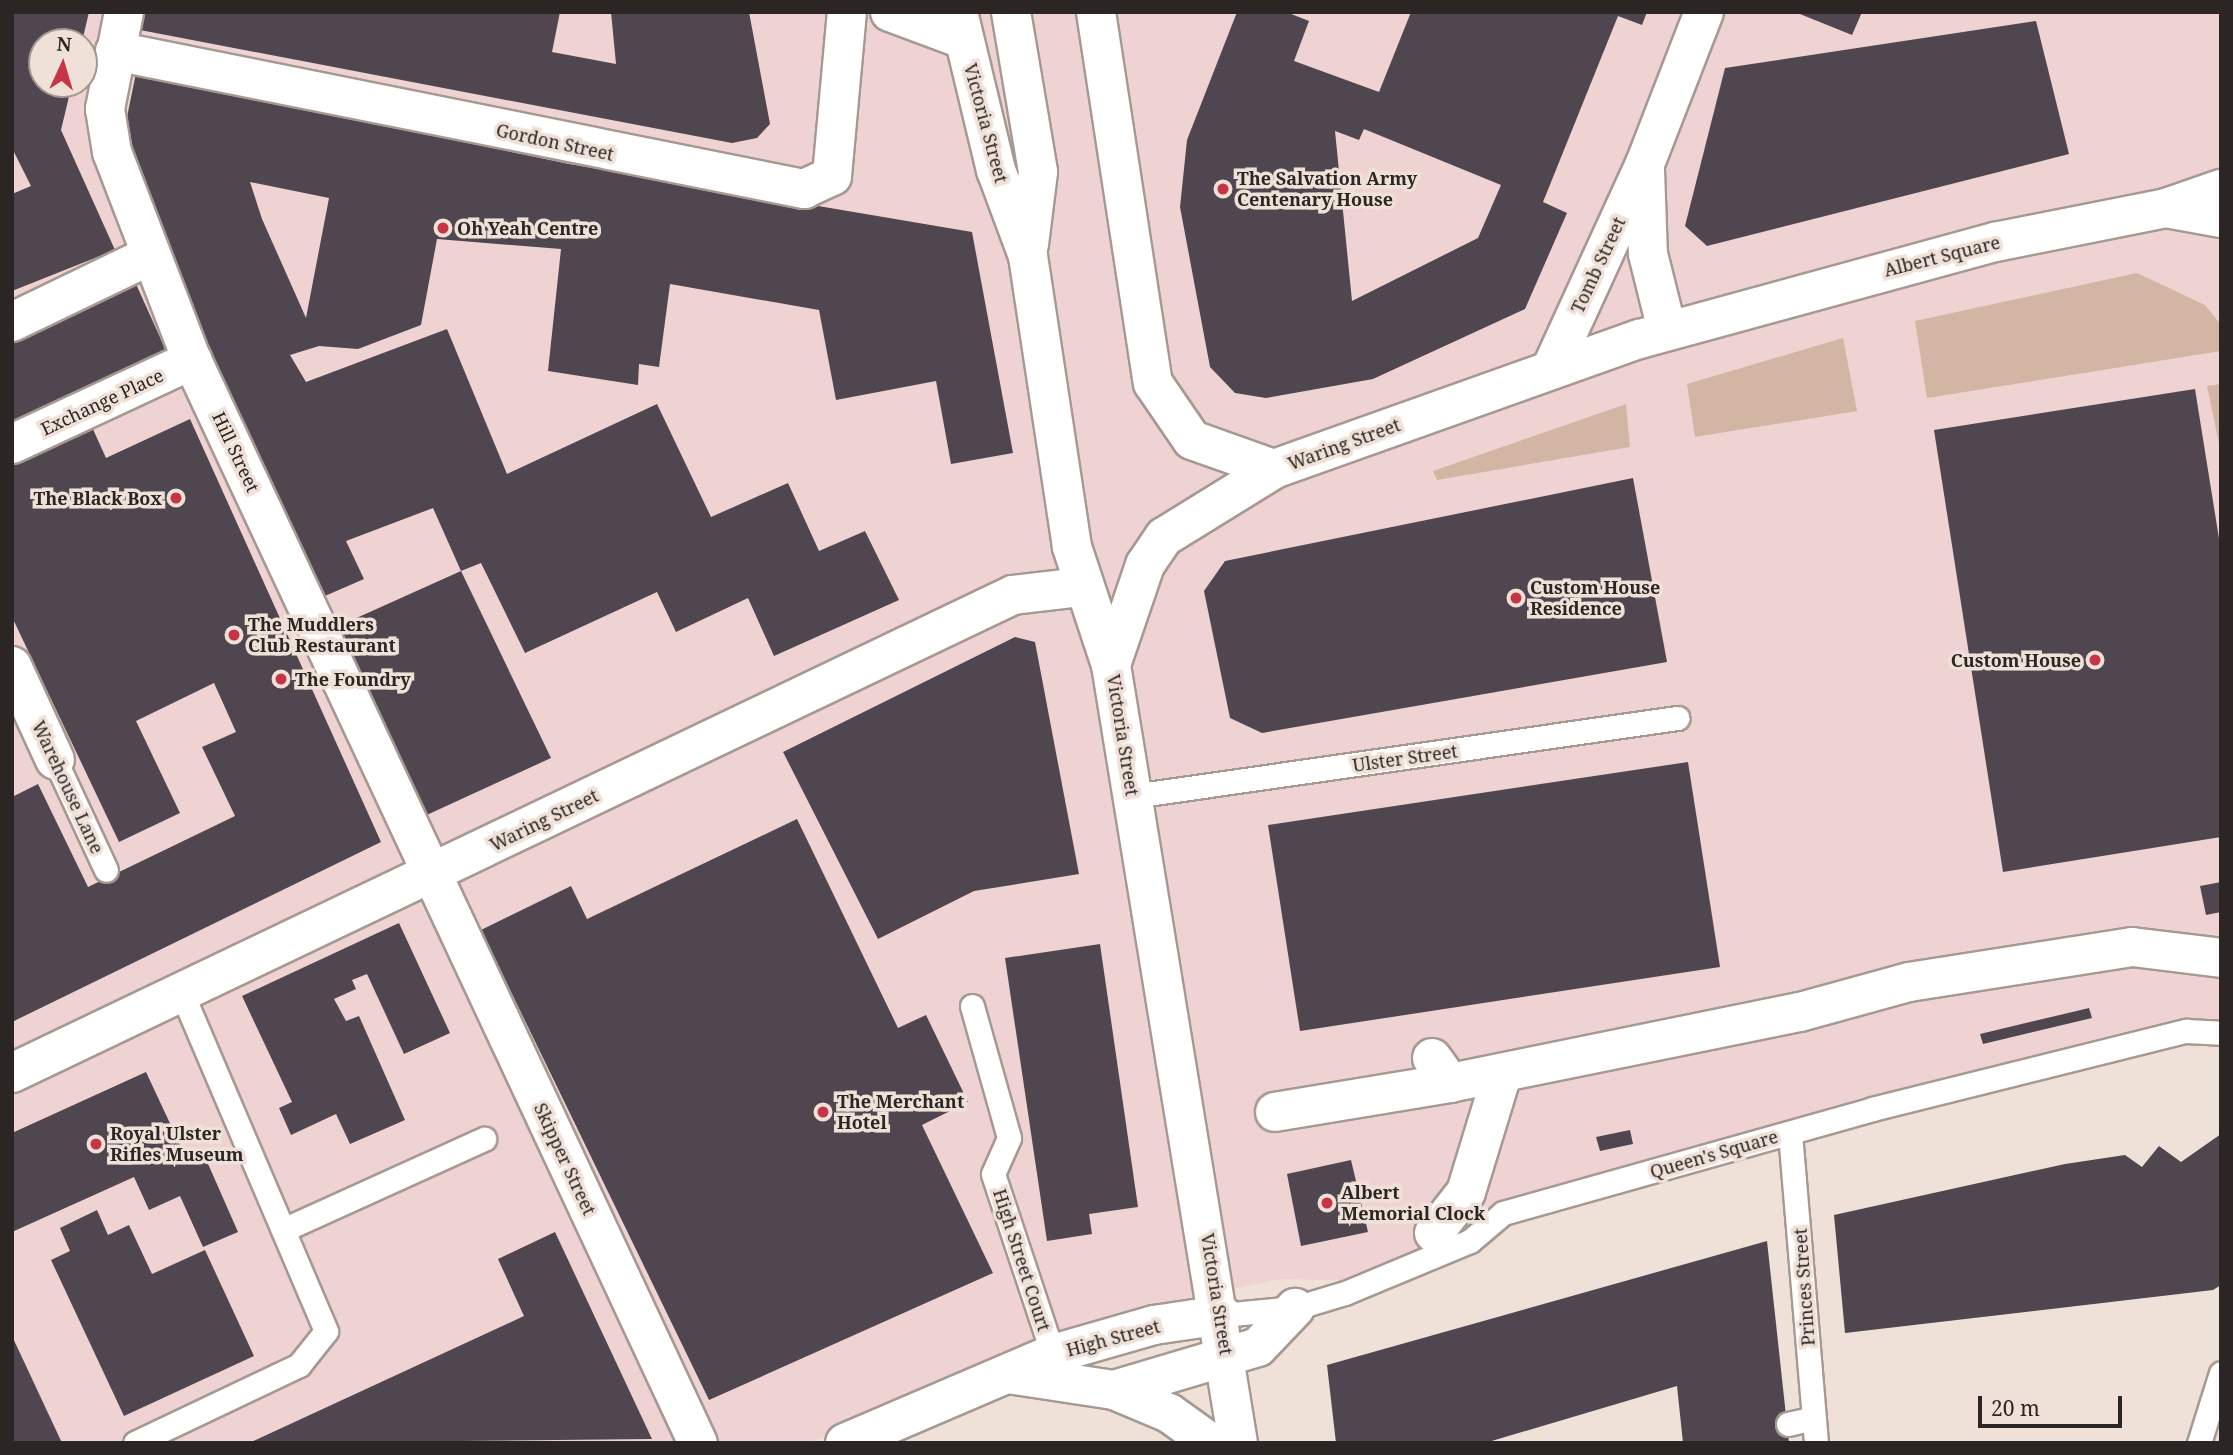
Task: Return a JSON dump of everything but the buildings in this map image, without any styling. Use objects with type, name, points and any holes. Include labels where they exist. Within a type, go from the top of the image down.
[{"type":"street","name":"Hill Street","points":[[124,12],[105,109],[110,141],[192,360],[434,875]]},
{"type":"street","name":"Gordon Street","points":[[116,51],[803,195],[832,176],[847,12]]},
{"type":"street","points":[[890,12],[960,26]]},
{"type":"street","points":[[1011,12],[1038,173],[1028,256]]},
{"type":"street","points":[[1096,12],[1153,383],[1192,440],[1274,469]]},
{"type":"street","name":"Tomb Street","points":[[1552,367],[1645,164],[1704,12]]},
{"type":"street","name":"Victoria Street","points":[[960,26],[996,170],[1028,256],[1081,587],[1111,665],[1222,1315],[1238,1443]]},
{"type":"street","name":"Tomb Street","points":[[1645,164],[1647,254],[1667,330]]},
{"type":"street","points":[[2166,208],[2221,189]]},
{"type":"street","name":"Albert Square","points":[[1667,330],[1995,242],[2166,208],[2221,218]]},
{"type":"street","points":[[14,317],[151,255]]},
{"type":"street","name":"Waring Street","points":[[1111,665],[1145,565],[1164,537],[1274,469],[1552,367],[1667,330]]},
{"type":"street","name":"Exchange Place","points":[[12,444],[192,360]]},
{"type":"street","name":"Waring Street","points":[[12,1073],[168,993],[434,875],[1013,595],[1081,587]]},
{"type":"street","name":"Warehouse Lane","points":[[12,666],[55,760]]},
{"type":"street","name":"Skipper Street","points":[[434,875],[698,1443]]},
{"type":"street","points":[[1275,1112],[1441,1070],[1502,1074],[1800,1012],[1909,982],[2133,947],[2221,958]]},
{"type":"street","points":[[1434,1233],[1466,1192],[1502,1074]]},
{"type":"street","points":[[1114,1390],[1258,1347],[1295,1308]]},
{"type":"street","name":"High Street","points":[[845,1443],[1053,1354],[1154,1325],[1222,1315]]},
{"type":"street","name":"High Street","points":[[1007,1374],[1114,1390],[1169,1413],[1211,1443]]},
{"type":"lane","name":"Ulster Street","points":[[1133,796],[1676,718]]},
{"type":"lane","name":"Warehouse Lane","points":[[55,760],[106,870]]},
{"type":"lane","points":[[135,1443],[299,1365],[326,1331],[283,1230],[168,993]]},
{"type":"lane","name":"High Street Court","points":[[972,1006],[1009,1138],[993,1174],[1053,1354]]},
{"type":"lane","name":"Queen's Square","points":[[1222,1315],[1295,1308],[1470,1241],[1503,1213],[1790,1133],[2186,1031],[2221,1032]]},
{"type":"lane","name":"Princes Street","points":[[1790,1133],[1816,1442]]},
{"type":"lane","points":[[283,1230],[484,1139]]},
{"type":"lane","points":[[2199,1443],[2221,1373]]},
{"type":"lane","points":[[1788,1424],[1812,1418]]},
{"type":"shaded area","points":[[12,12],[2221,12],[2221,1033],[1503,1213],[1373,1281],[1281,1279],[1178,1300],[808,1443],[12,1443]]},
{"type":"shaded area","points":[[2137,273],[2205,305],[2221,325],[2221,351],[1927,398],[1915,321]]},
{"type":"shaded area","points":[[1843,338],[1857,411],[1695,437],[1687,384]]},
{"type":"shaded area","points":[[2221,384],[2221,453],[2207,386]]},
{"type":"shaded area","points":[[1626,404],[1630,447],[1437,480],[1433,471]]},
{"type":"place","name":"The Salvation Army Centenary House","points":[[1223,189]]},
{"type":"place","name":"Oh Yeah Centre","points":[[443,228]]},
{"type":"place","name":"The Black Box","points":[[176,498]]},
{"type":"place","name":"Custom House Residence","points":[[1516,598]]},
{"type":"place","name":"The Muddlers Club Restaurant","points":[[234,635]]},
{"type":"place","name":"Custom House","points":[[2095,660]]},
{"type":"place","name":"The Foundry","points":[[281,679]]},
{"type":"place","name":"The Merchant Hotel","points":[[823,1112]]},
{"type":"place","name":"Royal Ulster Rifles Museum","points":[[96,1144]]},
{"type":"place","name":"Albert Memorial Clock","points":[[1327,1203]]}]
